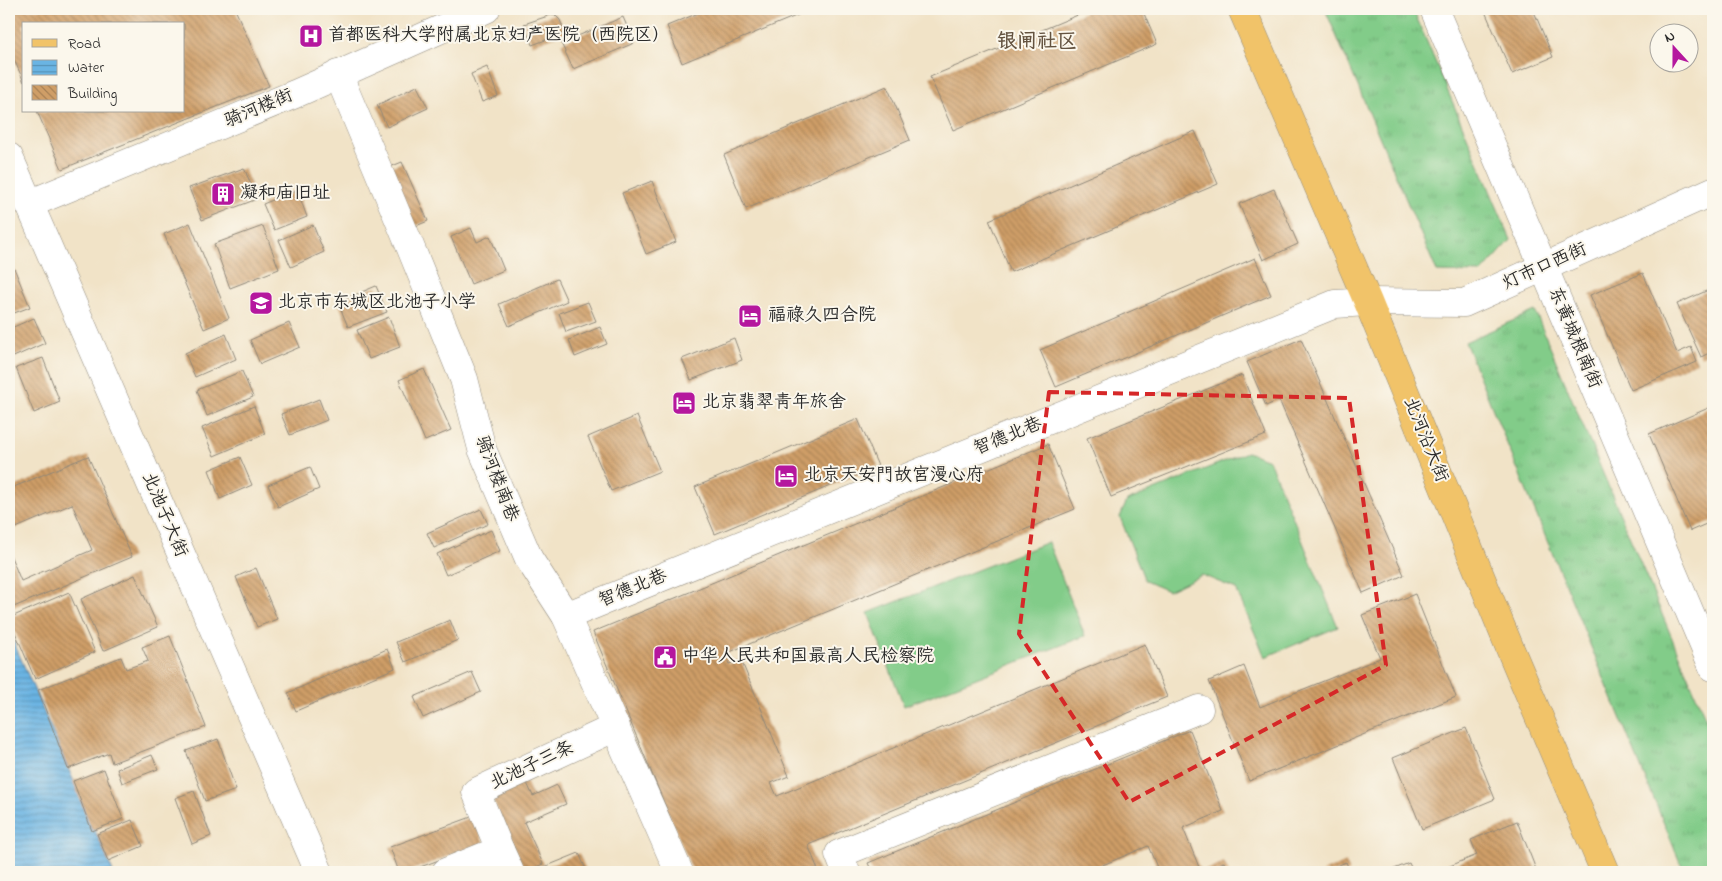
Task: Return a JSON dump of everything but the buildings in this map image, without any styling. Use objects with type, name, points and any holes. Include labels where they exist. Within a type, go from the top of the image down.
[{"type":"main road","name":"北河沿大街","points":[[1242,9],[1368,302],[1511,651],[1605,872]]},
{"type":"street","name":"骑河楼街","points":[[29,204],[295,94],[486,9]]},
{"type":"street","name":"东黄城根南街","points":[[1434,9],[1713,667]]},
{"type":"street","name":"骑河楼南巷","points":[[338,74],[464,379],[482,449],[529,558],[566,616],[680,872]]},
{"type":"street","name":"北池子大街","points":[[9,158],[319,872]]},
{"type":"street","name":"灯市口西街","points":[[1368,302],[1464,302],[1544,268],[1713,191]]},
{"type":"street","name":"智德北巷","points":[[566,616],[1335,304],[1368,302]]},
{"type":"street","points":[[846,872],[839,854],[1199,709]]},
{"type":"street","name":"北池子三条","points":[[446,872],[505,861],[476,792],[616,727]]},
{"type":"highlighted area","points":[[1049,392],[1349,398],[1386,665],[1129,802],[1019,634]]},
{"type":"green space","points":[[1325,9],[1413,9],[1511,240],[1481,273],[1437,272]]},
{"type":"green space","points":[[1535,311],[1713,736],[1713,872],[1684,872],[1465,342]]},
{"type":"green space","points":[[1247,452],[1269,460],[1338,627],[1265,657],[1236,589],[1202,575],[1168,591],[1145,581],[1120,517],[1127,501]]},
{"type":"green space","points":[[1048,542],[1085,636],[904,706],[868,613]]},
{"type":"water","points":[[9,631],[113,872],[9,872]]},
{"type":"place","name":"首都医科大学附属北京妇产医院（西院区）","points":[[311,36]]},
{"type":"place","name":"凝和庙旧址","points":[[223,194]]},
{"type":"place","name":"北京市东城区北池子小学","points":[[261,303]]},
{"type":"place","name":"福禄久四合院","points":[[750,316]]},
{"type":"place","name":"北京翡翠青年旅舍","points":[[684,403]]},
{"type":"place","name":"北京天安門故宮漫心府","points":[[786,476]]},
{"type":"place","name":"中华人民共和国最高人民检察院","points":[[665,657]]},
{"type":"district","name":"银闸社区","points":[[1037,42]]}]
